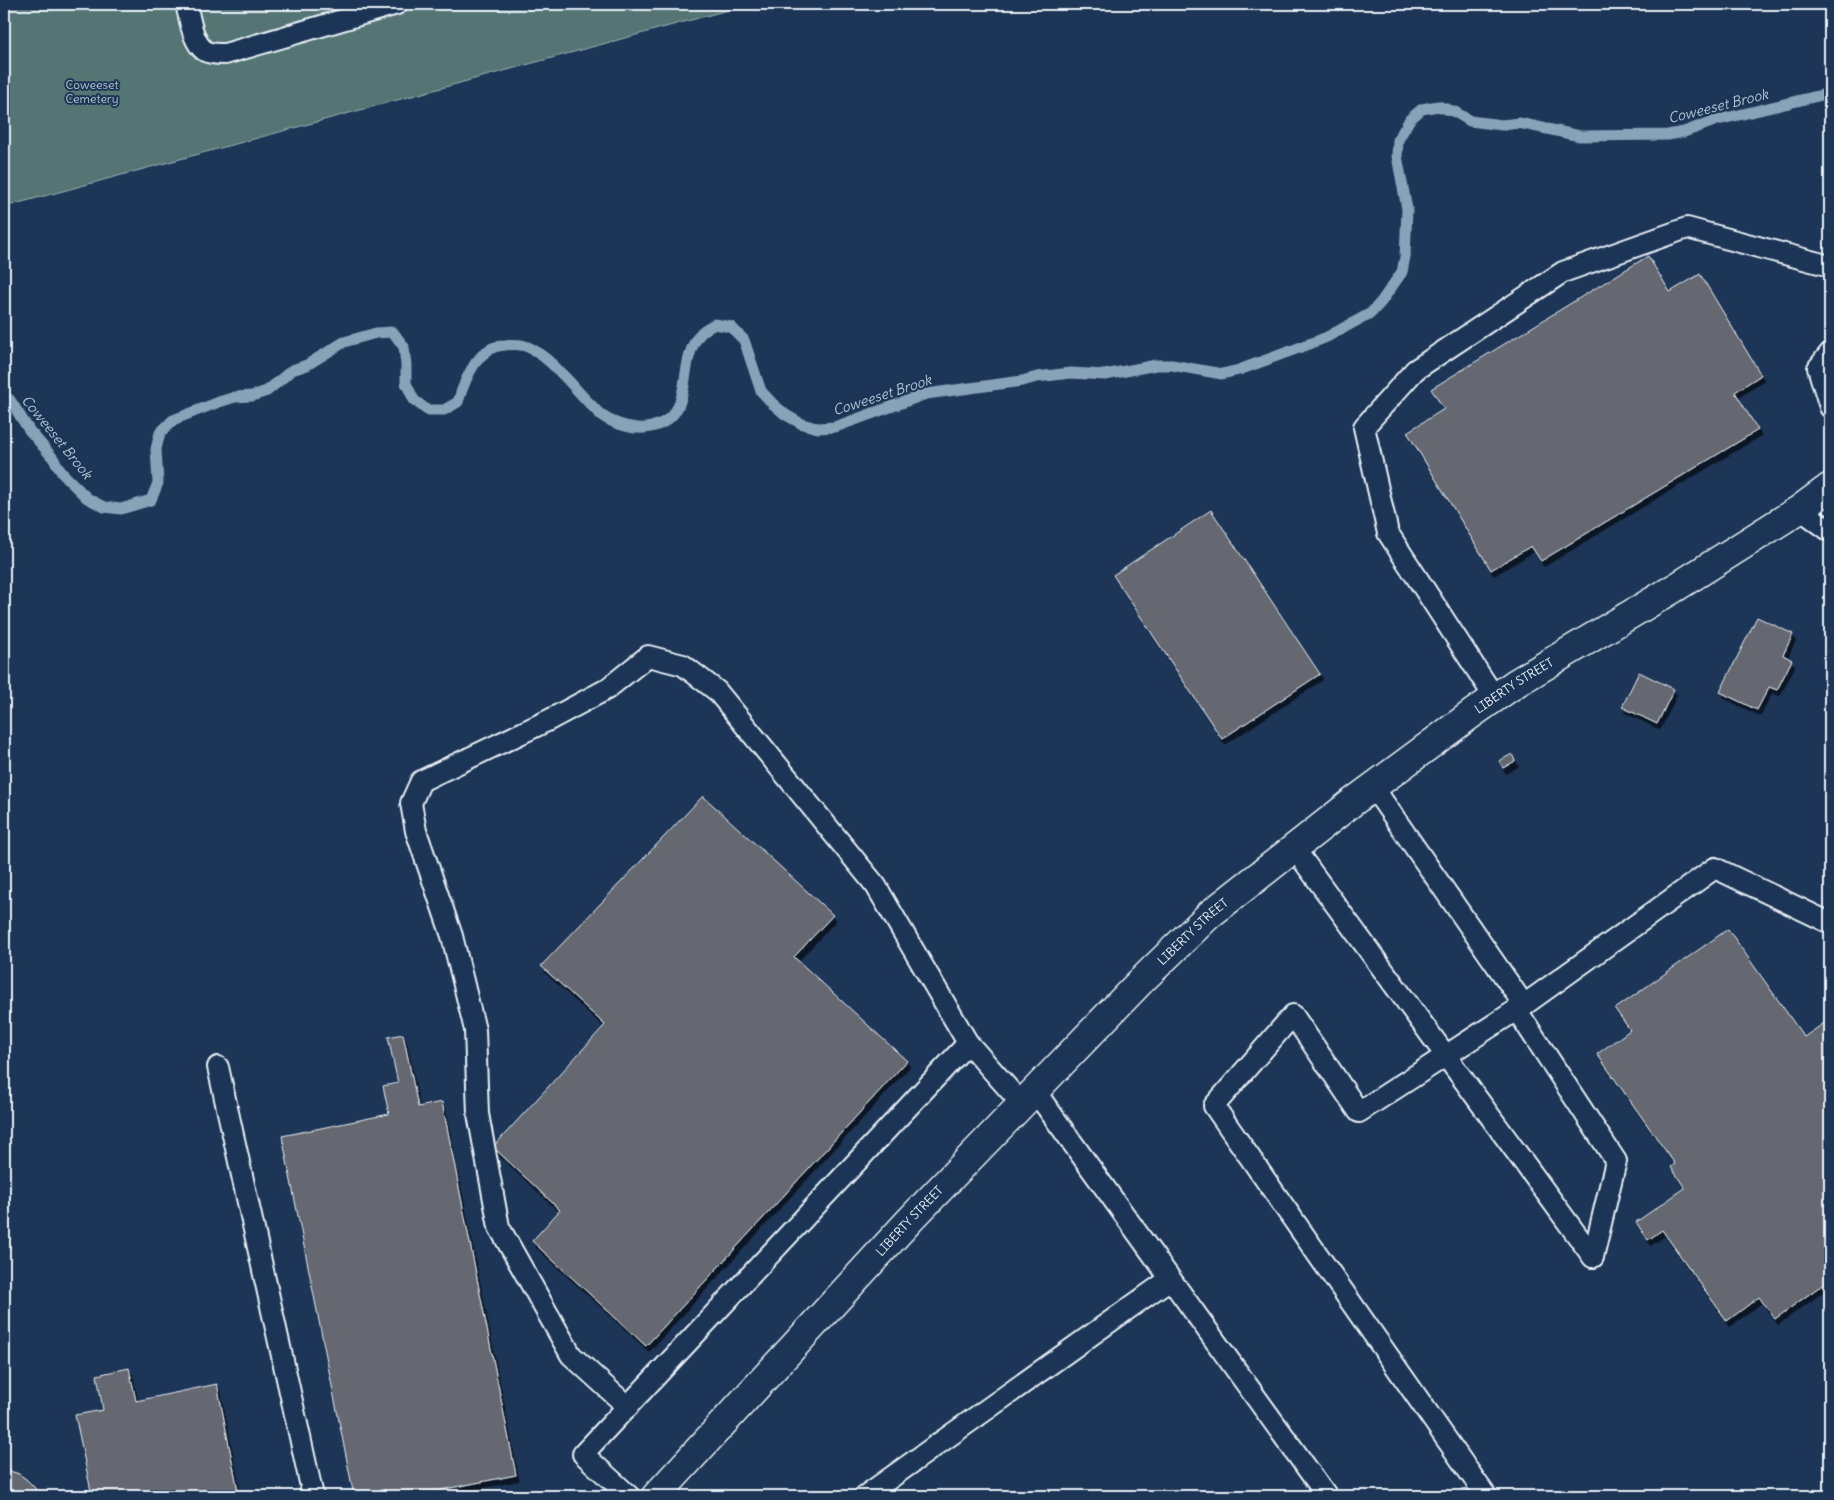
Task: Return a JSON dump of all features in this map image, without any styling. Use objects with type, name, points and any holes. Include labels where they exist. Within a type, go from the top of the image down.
[{"type":"street","name":"LIBERTY STREET","points":[[656,1496],[909,1221],[1140,982],[1210,915],[1372,787],[1495,698],[1800,509],[1830,487]]},
{"type":"lane","points":[[186,4],[196,38],[200,45],[206,51],[225,54],[398,4]]},
{"type":"lane","points":[[1495,698],[1388,533],[1364,427],[1415,370],[1562,272],[1688,228],[1830,266]]},
{"type":"lane","points":[[1830,353],[1818,368],[1830,407]]},
{"type":"lane","points":[[1800,509],[1830,530]]},
{"type":"lane","points":[[628,1407],[571,1355],[499,1227],[478,1114],[475,1030],[452,936],[416,831],[411,802],[421,781],[549,720],[607,689],[648,656],[683,665],[716,692],[876,886],[968,1043],[1029,1098],[1170,1279],[1327,1496]]},
{"type":"lane","points":[[1294,848],[1593,1257],[1616,1161],[1520,1007],[1372,787]]},
{"type":"lane","points":[[1486,1496],[1214,1106],[1293,1015],[1359,1112],[1520,1007],[1715,868],[1830,923]]},
{"type":"lane","points":[[629,1496],[583,1454],[968,1043]]},
{"type":"lane","points":[[218,1068],[313,1496]]},
{"type":"lane","points":[[864,1496],[1170,1279]]},
{"type":"green space","name":"Coweeset Cemetery","points":[[4,4],[750,4],[4,207]]},
{"type":"building","points":[[1648,256],[1670,292],[1700,274],[1761,375],[1735,392],[1758,430],[1541,561],[1531,546],[1491,570],[1407,432],[1444,409],[1431,389]]},
{"type":"building","points":[[1211,510],[1320,674],[1222,739],[1113,575]]},
{"type":"building","points":[[1757,617],[1793,634],[1783,655],[1792,660],[1777,690],[1769,687],[1757,710],[1720,692]]},
{"type":"building","points":[[1639,672],[1674,689],[1657,724],[1622,707]]},
{"type":"building","points":[[1512,754],[1515,761],[1503,768],[1499,761]]},
{"type":"building","points":[[703,796],[833,915],[794,957],[907,1061],[646,1346],[532,1241],[560,1210],[493,1147],[605,1025],[541,966]]},
{"type":"building","points":[[1728,929],[1804,1037],[1830,1019],[1830,1279],[1775,1319],[1759,1297],[1727,1321],[1662,1230],[1648,1240],[1636,1222],[1685,1188],[1671,1167],[1675,1164],[1597,1054],[1630,1030],[1615,1009]]},
{"type":"building","points":[[403,1034],[418,1107],[442,1102],[516,1475],[410,1496],[354,1496],[282,1136],[389,1114],[383,1086],[398,1083],[388,1037]]},
{"type":"building","points":[[129,1368],[136,1401],[217,1384],[239,1496],[92,1496],[75,1415],[103,1410],[97,1375]]},
{"type":"building","points":[[4,1469],[19,1474],[26,1479],[35,1488],[39,1496],[4,1496]]},
{"type":"waterway","name":"Coweeset Brook","points":[[4,395],[10,400],[29,430],[53,458],[62,473],[87,498],[104,507],[121,509],[151,500],[158,483],[156,449],[160,433],[173,420],[235,397],[252,396],[267,391],[292,370],[307,365],[344,342],[376,333],[393,332],[404,347],[406,383],[414,400],[427,410],[444,410],[458,402],[472,368],[483,354],[490,349],[498,346],[521,345],[538,353],[547,360],[601,415],[618,424],[639,428],[651,427],[666,421],[675,411],[681,399],[689,357],[694,344],[702,332],[715,324],[731,327],[744,340],[761,391],[773,404],[786,415],[802,424],[818,428],[835,427],[926,394],[1022,381],[1037,377],[1071,373],[1105,375],[1156,365],[1172,365],[1222,374],[1239,370],[1327,337],[1371,313],[1381,302],[1402,272],[1405,257],[1407,209],[1397,156],[1398,140],[1410,119],[1422,109],[1438,106],[1455,112],[1470,121],[1502,125],[1519,123],[1580,136],[1668,135],[1684,132],[1714,121],[1830,93]]}]
